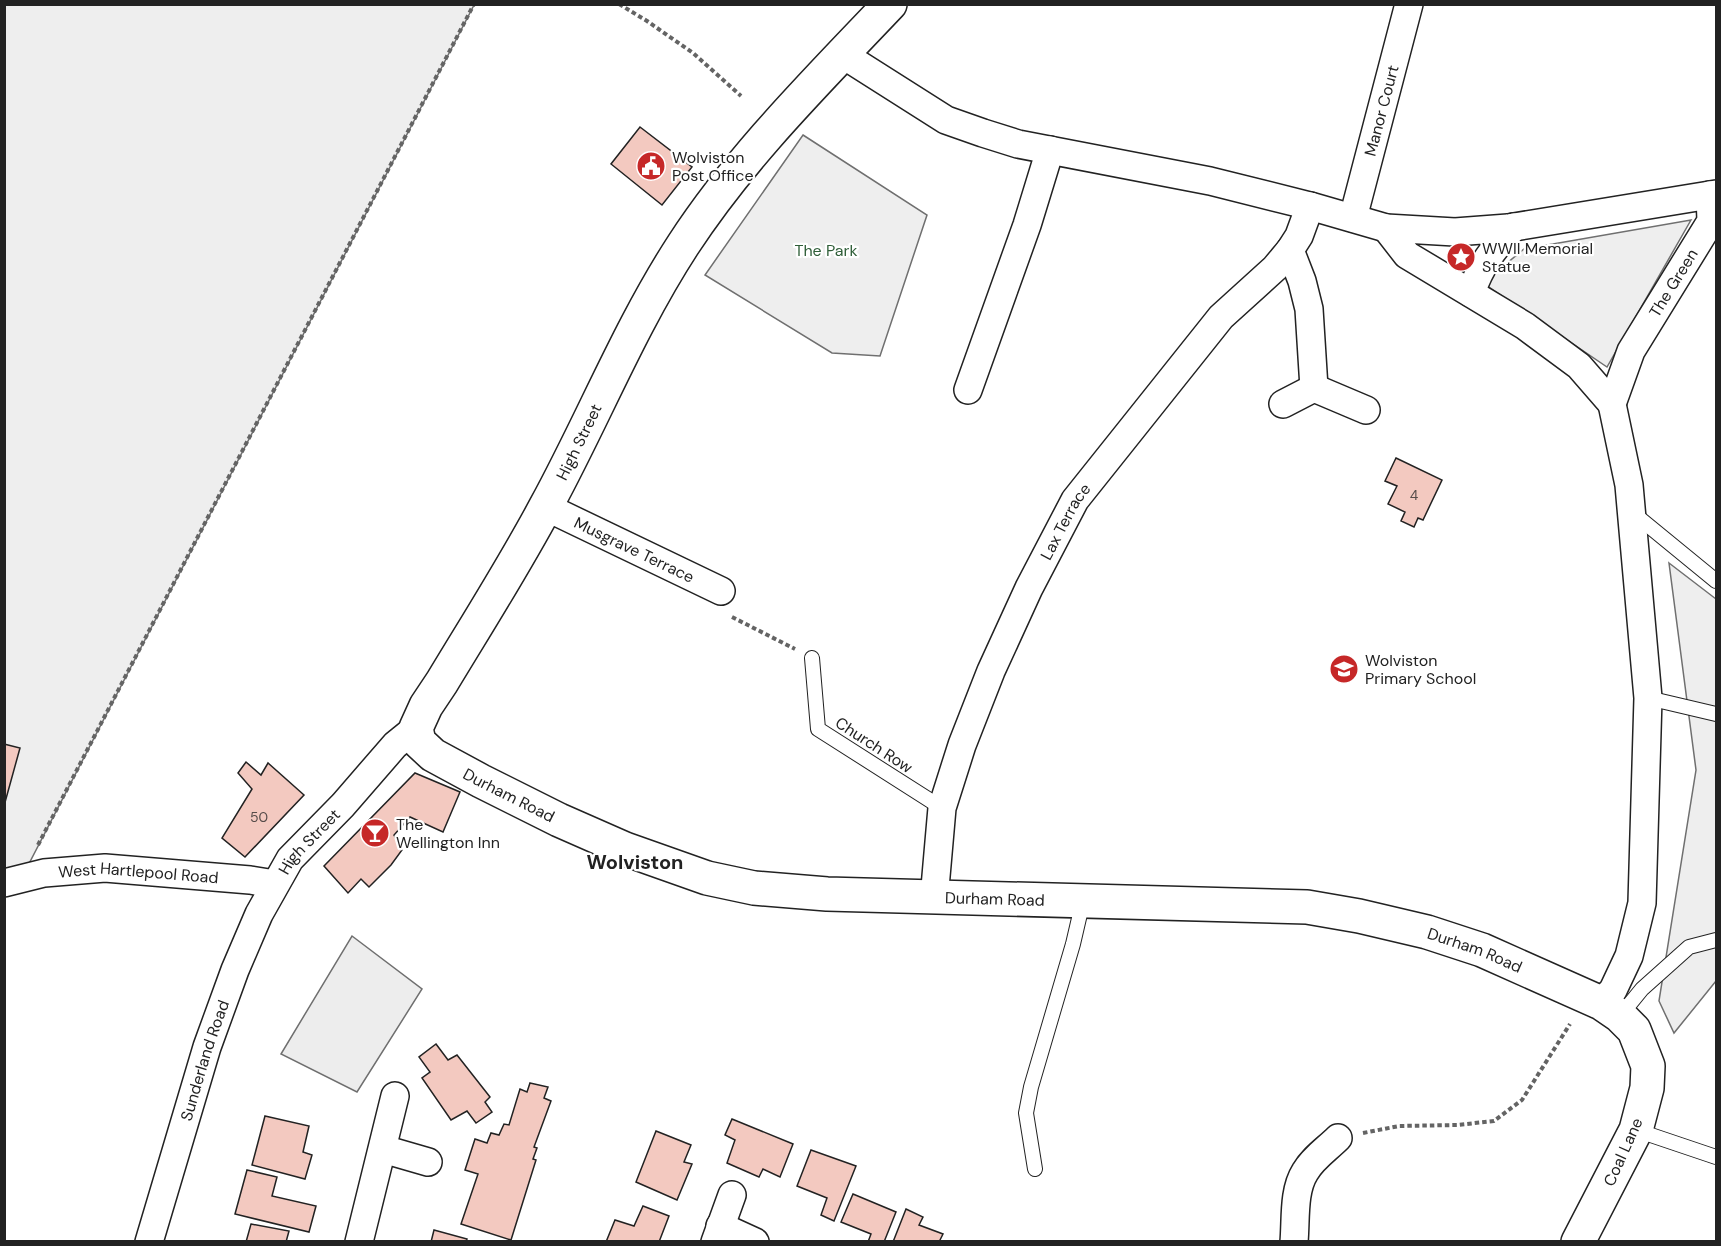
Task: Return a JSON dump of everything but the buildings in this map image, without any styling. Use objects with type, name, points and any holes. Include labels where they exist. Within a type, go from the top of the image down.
[{"type":"street","name":"High Street","points":[[275,884],[290,860],[343,805],[395,745],[416,728],[426,706],[546,507],[641,315],[683,245],[724,188],[784,115],[890,4]]},
{"type":"street","name":"Manor Court","points":[[1353,218],[1409,4]]},
{"type":"street","name":"The Green","points":[[843,54],[946,120],[1018,144],[1210,181],[1386,228],[1455,232],[1514,227],[1713,194],[1711,221],[1631,351],[1612,404]]},
{"type":"street","points":[[968,390],[1028,225],[1050,150]]},
{"type":"street","name":"Lax Terrace","points":[[934,898],[942,808],[962,745],[1029,588],[1075,500],[1221,317],[1275,268],[1290,250],[1299,237],[1310,206]]},
{"type":"street","points":[[1471,293],[1485,261],[1495,246],[1514,227]]},
{"type":"street","points":[[1386,228],[1407,255],[1525,326],[1579,366],[1612,404],[1629,484],[1648,698],[1642,903],[1629,956],[1613,990],[1610,1009]]},
{"type":"street","points":[[1290,250],[1302,281],[1309,309],[1314,388]]},
{"type":"street","points":[[1282,404],[1314,388],[1366,410]]},
{"type":"street","name":"Musgrave Terrace","points":[[546,507],[721,591]]},
{"type":"street","name":"Durham Road","points":[[416,728],[419,742],[433,755],[481,781],[625,849],[707,878],[754,888],[828,894],[1307,907],[1427,932],[1482,950],[1610,1009]]},
{"type":"street","name":"West Hartlepool Road","points":[[13,881],[44,873],[105,868],[275,884]]},
{"type":"street","name":"Sunderland Road","points":[[149,1242],[207,1047],[259,914],[275,884]]},
{"type":"street","name":"Coal Lane","points":[[1578,1242],[1636,1130],[1647,1088],[1648,1066],[1634,1030],[1610,1009]]},
{"type":"street","points":[[359,1242],[395,1096]]},
{"type":"street","points":[[1294,1242],[1298,1189],[1303,1173],[1312,1161],[1338,1138]]},
{"type":"street","points":[[383,1149],[428,1162]]},
{"type":"street","points":[[732,1195],[718,1234],[755,1242]]},
{"type":"lane","points":[[1632,512],[1716,581]]},
{"type":"lane","name":"Church Row","points":[[812,658],[818,729],[942,808]]},
{"type":"lane","points":[[1648,698],[1716,714]]},
{"type":"lane","points":[[1035,1169],[1026,1113],[1031,1087],[1073,944],[1083,901]]},
{"type":"lane","points":[[1610,1009],[1642,989],[1689,947],[1716,940]]},
{"type":"lane","points":[[1636,1130],[1716,1157]]},
{"type":"path","points":[[13,881],[474,4]]},
{"type":"path","points":[[619,4],[693,53],[741,96]]},
{"type":"path","points":[[721,591],[714,607],[812,658]]},
{"type":"path","points":[[1338,1138],[1399,1126],[1457,1125],[1494,1121],[1522,1100],[1570,1023]]},
{"type":"green space","points":[[5,5],[474,5],[21,879],[5,880]]},
{"type":"green space","name":"The Park","points":[[803,135],[927,215],[880,356],[832,353],[705,275]]},
{"type":"green space","points":[[1691,220],[1607,367],[1483,283],[1524,249]]},
{"type":"green space","points":[[1669,563],[1716,599],[1716,981],[1674,1033],[1659,1001],[1696,770]]},
{"type":"shaded area","points":[[352,936],[422,989],[357,1092],[281,1054]]},
{"type":"place","name":"Wolviston Post Office","points":[[651,166]]},
{"type":"place","name":"WWII Memorial Statue","points":[[1461,257]]},
{"type":"place","name":"Wolviston Primary School","points":[[1344,669]]},
{"type":"place","name":"The Wellington Inn","points":[[375,833]]},
{"type":"district","name":"Wolviston","points":[[635,862]]}]
